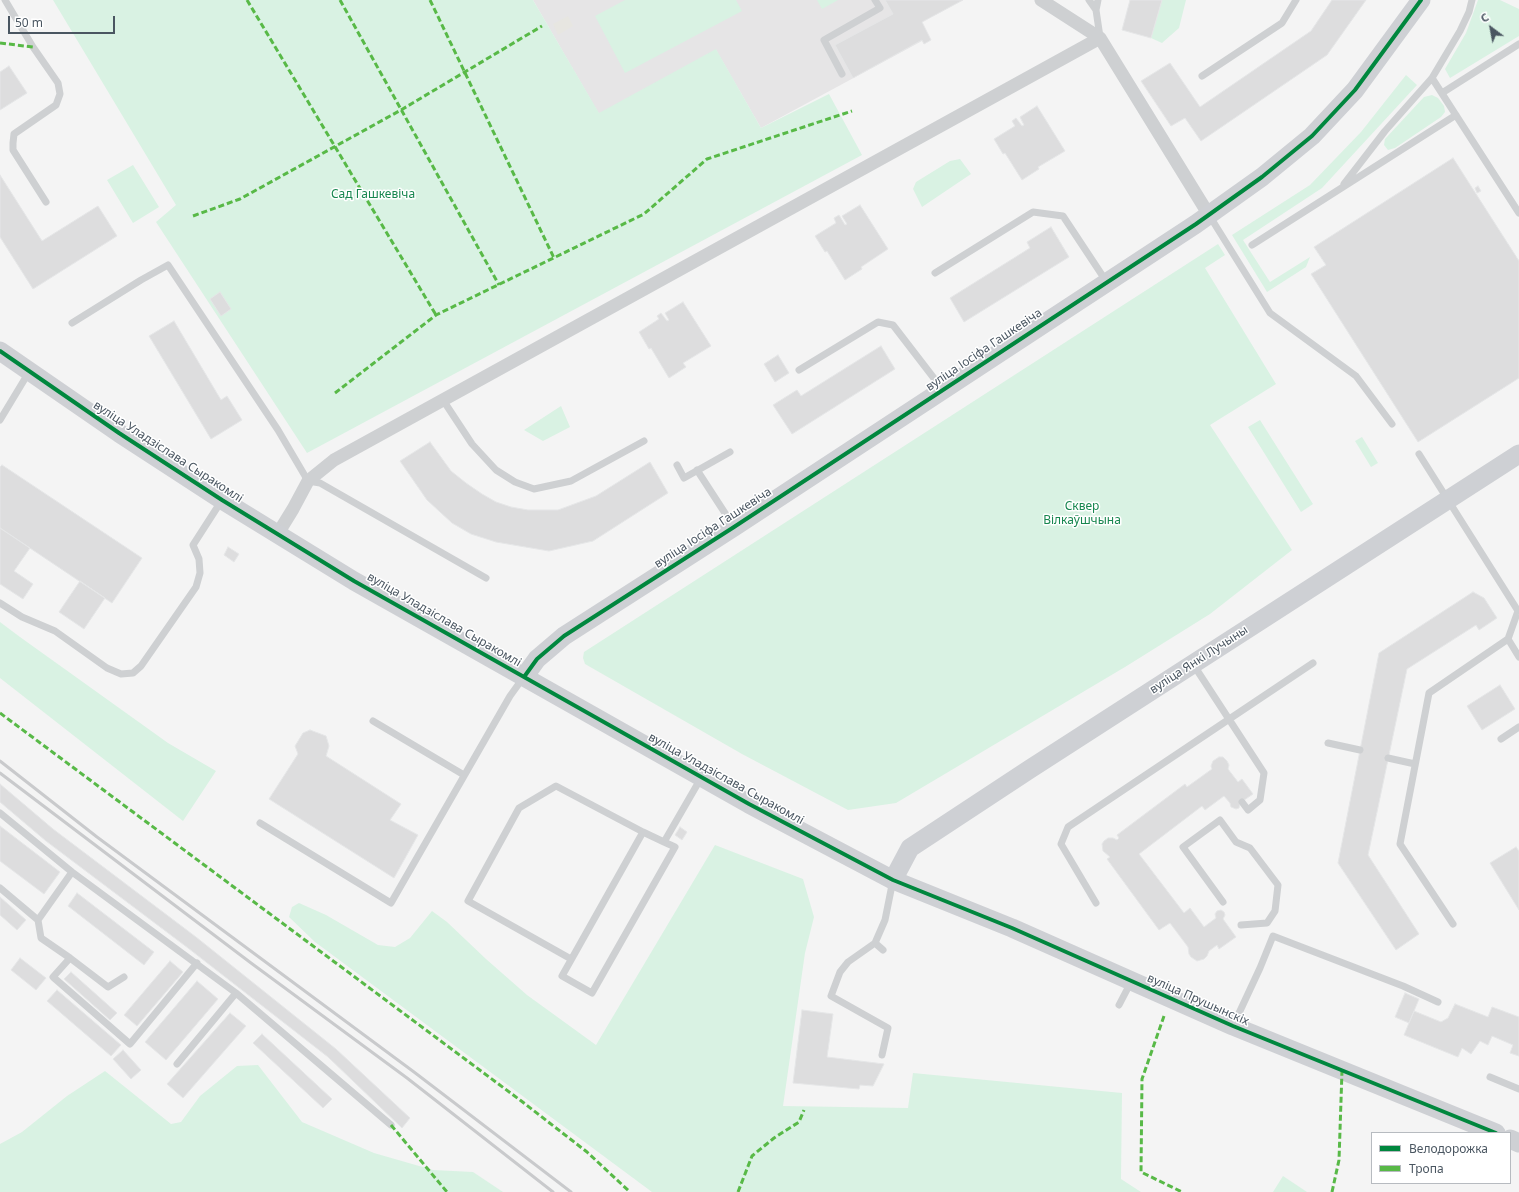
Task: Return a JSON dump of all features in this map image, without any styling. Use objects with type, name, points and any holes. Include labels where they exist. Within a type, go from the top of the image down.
[{"type":"street","points":[[1041,0],[1100,38],[1209,215]]},
{"type":"street","name":"вуліца Іосіфа Гашкевіча","points":[[524,677],[537,659],[564,636],[943,390],[1106,281],[1209,215],[1262,177],[1312,136],[1354,90],[1420,0]]},
{"type":"street","points":[[277,534],[308,481],[334,460],[1100,38]]},
{"type":"street","name":"вуліца Уладзіслава Сыракомлі","points":[[0,351],[29,372],[222,500],[360,584],[701,777],[893,880]]},
{"type":"street","name":"вуліца Янкі Лучыны","points":[[893,880],[910,848],[1519,454]]},
{"type":"street","name":"вуліца Прушынскіх","points":[[893,880],[1012,928],[1233,1026],[1494,1132]]},
{"type":"lane","points":[[5,0],[33,47],[58,83],[60,94],[56,105],[14,134],[13,143],[13,150],[46,202]]},
{"type":"lane","points":[[842,74],[824,40],[880,8],[875,0]]},
{"type":"lane","points":[[1089,0],[1096,10]]},
{"type":"lane","points":[[1098,0],[1096,10],[1100,38]]},
{"type":"lane","points":[[1202,76],[1282,23],[1296,0]]},
{"type":"lane","points":[[1340,188],[1384,131],[1432,78],[1460,31],[1472,0]]},
{"type":"lane","points":[[1442,93],[1519,44]]},
{"type":"lane","points":[[1432,78],[1519,213]]},
{"type":"lane","points":[[1252,245],[1456,115]]},
{"type":"lane","points":[[935,273],[1033,212],[1063,216],[1106,281]]},
{"type":"lane","points":[[1209,215],[1270,313],[1356,376],[1392,424]]},
{"type":"lane","points":[[72,323],[168,265],[278,430],[308,481],[320,483],[486,578]]},
{"type":"lane","points":[[799,370],[878,322],[893,325],[943,390]]},
{"type":"lane","points":[[0,420],[29,372]]},
{"type":"lane","points":[[443,400],[472,444],[496,470],[515,482],[534,489],[571,481],[644,441]]},
{"type":"lane","points":[[677,465],[684,478],[730,452]]},
{"type":"lane","points":[[1419,454],[1518,610],[1508,639],[1429,693],[1400,844],[1453,924]]},
{"type":"lane","points":[[697,470],[734,527]]},
{"type":"lane","points":[[0,602],[22,617],[55,631],[107,668],[121,674],[133,672],[141,666],[196,587],[200,573],[199,559],[193,545],[222,500]]},
{"type":"lane","points":[[1508,639],[1519,657]]},
{"type":"lane","points":[[1096,903],[1061,844],[1068,827],[1313,663]]},
{"type":"lane","points":[[1193,664],[1264,773],[1260,800],[1248,810],[1242,802]]},
{"type":"lane","points":[[260,823],[391,903],[510,696],[524,677]]},
{"type":"lane","points":[[374,721],[464,775]]},
{"type":"lane","points":[[1501,739],[1519,727]]},
{"type":"lane","points":[[1328,743],[1360,750]]},
{"type":"lane","points":[[1388,758],[1415,764]]},
{"type":"lane","points":[[664,842],[701,777]]},
{"type":"lane","points":[[571,959],[468,901],[519,808],[556,786],[643,832],[675,847],[592,993],[562,976],[643,832]]},
{"type":"lane","points":[[0,813],[72,872],[236,993],[391,1125]]},
{"type":"lane","points":[[1223,902],[1183,847],[1220,820],[1236,842],[1250,848],[1278,885],[1275,911],[1267,922],[1241,925]]},
{"type":"lane","points":[[38,920],[72,872]]},
{"type":"lane","points":[[882,1055],[888,1028],[831,996],[840,972],[848,962],[875,944],[885,920],[893,880]]},
{"type":"lane","points":[[0,888],[38,920],[41,938],[108,987],[124,977]]},
{"type":"lane","points":[[1233,1026],[1273,936],[1267,922]]},
{"type":"lane","points":[[1273,936],[1403,986],[1438,1002]]},
{"type":"lane","points":[[875,944],[883,950]]},
{"type":"lane","points":[[70,958],[53,977],[130,1044],[196,963]]},
{"type":"lane","points":[[1119,1005],[1131,981]]},
{"type":"lane","points":[[177,1064],[236,993]]},
{"type":"lane","points":[[1490,1077],[1519,1088]]},
{"type":"shaded area","points":[[533,0],[963,0],[922,22],[931,40],[924,44],[922,41],[761,128],[716,50],[599,114]]},
{"type":"green space","name":"Сад Гашкевіча","points":[[53,0],[533,0],[599,113],[716,49],[761,128],[829,94],[862,155],[307,453],[156,222],[176,205]]},
{"type":"green space","points":[[625,0],[736,0],[742,11],[625,73],[595,16]]},
{"type":"green space","points":[[817,0],[838,0],[822,9]]},
{"type":"green space","points":[[1162,0],[1186,0],[1179,28],[1162,43],[1151,38]]},
{"type":"green space","points":[[1478,0],[1500,0],[1519,9],[1519,36],[1450,78],[1445,69],[1466,33]]},
{"type":"green space","points":[[1406,75],[1417,85],[1322,188],[1243,240],[1270,282],[1310,257],[1306,267],[1267,292],[1232,235],[1310,185],[1361,132]]},
{"type":"green space","points":[[1432,95],[1438,98],[1444,106],[1445,112],[1441,117],[1395,148],[1388,150],[1384,145],[1385,139],[1424,97]]},
{"type":"green space","points":[[960,159],[971,174],[922,207],[913,189],[916,182],[950,161]]},
{"type":"green space","points":[[133,165],[159,207],[133,223],[107,180]]},
{"type":"green space","name":"Сквер Вілкаўшчына","points":[[1218,244],[1225,255],[1205,268],[1276,384],[1210,425],[1292,550],[1210,614],[1125,667],[896,803],[848,810],[742,754],[585,664],[583,658],[584,652]]},
{"type":"green space","points":[[561,406],[570,427],[543,441],[524,430]]},
{"type":"green space","points":[[1260,420],[1313,504],[1301,512],[1248,427]]},
{"type":"green space","points":[[1362,437],[1378,463],[1371,467],[1355,441]]},
{"type":"green space","points":[[0,622],[168,743],[216,771],[183,821],[0,678]]},
{"type":"green space","points":[[715,845],[803,879],[814,917],[805,953],[783,1106],[908,1108],[913,1073],[1122,1093],[1121,1179],[1141,1192],[652,1192],[315,942],[289,917],[292,907],[299,903],[326,915],[378,945],[395,947],[410,938],[432,911],[447,922],[527,995],[596,1045]]},
{"type":"green space","points":[[258,1065],[302,1122],[374,1153],[433,1170],[473,1172],[503,1192],[0,1192],[0,1144],[22,1132],[67,1096],[105,1071],[171,1124],[181,1122],[200,1096],[237,1066]]},
{"type":"green space","points":[[1283,1176],[1307,1192],[1273,1192]]},
{"type":"sand","points":[[568,16],[573,26],[558,35],[553,24]]},
{"type":"building","points":[[885,0],[963,0],[922,22],[931,40],[924,44],[922,40],[853,78],[835,45],[893,14]]},
{"type":"building","points":[[1130,0],[1162,0],[1151,38],[1122,30]]},
{"type":"building","points":[[1332,0],[1366,0],[1327,55],[1201,141],[1185,118],[1171,126],[1141,81],[1170,63],[1200,107],[1311,31]]},
{"type":"building","points":[[9,66],[27,93],[0,110],[0,72]]},
{"type":"building","points":[[1037,106],[1065,151],[1038,167],[1039,169],[1022,180],[994,139],[1015,126],[1012,121],[1016,118],[1022,126],[1024,125],[1020,117]]},
{"type":"building","points":[[1453,158],[1519,261],[1519,378],[1418,442],[1311,274],[1326,265],[1314,247]]},
{"type":"building","points":[[0,175],[42,241],[98,206],[117,236],[33,289],[0,237]]},
{"type":"building","points":[[1478,186],[1481,191],[1477,193],[1475,188]]},
{"type":"building","points":[[860,205],[888,249],[845,280],[827,251],[825,252],[815,236],[836,223],[834,218],[839,215],[845,225],[847,224],[842,216]]},
{"type":"building","points":[[1051,227],[1069,257],[964,322],[950,298],[1030,248],[1027,242]]},
{"type":"building","points":[[220,292],[231,309],[221,316],[210,299]]},
{"type":"building","points":[[683,302],[711,346],[683,363],[686,367],[669,378],[651,348],[649,349],[639,332],[659,319],[657,316],[661,313],[667,321],[669,320],[665,313]]},
{"type":"building","points":[[174,321],[221,400],[227,396],[242,420],[211,439],[149,336]]},
{"type":"building","points":[[881,346],[895,369],[792,434],[773,405],[797,390],[801,396]]},
{"type":"building","points":[[778,355],[789,373],[775,382],[764,364]]},
{"type":"building","points":[[430,442],[451,471],[482,494],[496,502],[511,507],[528,510],[558,510],[596,496],[650,462],[668,493],[593,541],[549,551],[496,542],[471,534],[452,523],[427,500],[400,461]]},
{"type":"building","points":[[2,465],[142,558],[112,603],[0,528],[0,467]]},
{"type":"building","points":[[0,528],[30,548],[14,571],[33,584],[23,599],[0,584]]},
{"type":"building","points":[[228,547],[239,554],[234,562],[224,555]]},
{"type":"building","points":[[80,581],[105,598],[84,629],[59,612]]},
{"type":"building","points":[[1473,592],[1484,598],[1497,618],[1479,630],[1476,625],[1407,669],[1368,855],[1419,934],[1396,950],[1338,863],[1379,653]]},
{"type":"building","points":[[1500,685],[1515,709],[1482,730],[1467,706]]},
{"type":"building","points":[[310,730],[326,736],[329,746],[326,756],[401,804],[390,820],[418,835],[394,878],[269,799],[298,754],[295,746],[303,733]]},
{"type":"building","points":[[1219,757],[1223,757],[1227,761],[1229,765],[1228,769],[1238,782],[1242,779],[1253,794],[1240,803],[1239,808],[1236,809],[1231,807],[1230,803],[1224,796],[1205,810],[1202,806],[1139,854],[1184,913],[1190,908],[1204,927],[1216,918],[1215,914],[1217,911],[1221,910],[1224,912],[1225,915],[1223,919],[1236,937],[1219,949],[1217,945],[1209,951],[1204,959],[1197,961],[1191,957],[1188,947],[1170,923],[1159,930],[1107,859],[1110,857],[1103,851],[1102,844],[1108,838],[1117,840],[1119,838],[1117,835],[1185,784],[1187,787],[1212,769],[1211,766],[1213,761]]},
{"type":"building","points":[[0,784],[53,829],[196,937],[336,1049],[410,1118],[402,1128],[328,1057],[188,948],[46,841],[0,802]]},
{"type":"building","points":[[0,826],[60,872],[44,894],[0,861]]},
{"type":"building","points":[[680,827],[687,832],[682,840],[675,835]]},
{"type":"building","points":[[1516,847],[1519,851],[1519,910],[1490,863]]},
{"type":"building","points":[[77,893],[154,952],[144,965],[68,906]]},
{"type":"building","points":[[0,897],[26,920],[17,930],[0,915]]},
{"type":"building","points":[[20,958],[46,978],[36,990],[11,970]]},
{"type":"building","points":[[170,961],[183,972],[137,1026],[124,1015]]},
{"type":"building","points":[[71,972],[117,1013],[110,1020],[64,979]]},
{"type":"building","points":[[197,981],[218,999],[166,1060],[145,1042]]},
{"type":"building","points":[[57,990],[121,1045],[111,1056],[47,1001]]},
{"type":"building","points":[[1405,993],[1419,999],[1409,1023],[1395,1017]]},
{"type":"building","points":[[1455,1004],[1488,1017],[1492,1007],[1519,1017],[1519,1056],[1510,1053],[1513,1045],[1492,1036],[1488,1045],[1480,1041],[1471,1054],[1462,1048],[1458,1057],[1404,1035],[1414,1011],[1441,1022],[1448,1018]]},
{"type":"building","points":[[802,1010],[833,1014],[827,1057],[884,1064],[873,1086],[860,1085],[859,1089],[793,1083]]},
{"type":"building","points":[[230,1013],[246,1026],[183,1098],[167,1084]]},
{"type":"building","points":[[262,1034],[332,1099],[323,1108],[253,1043]]},
{"type":"building","points":[[123,1050],[141,1070],[131,1079],[113,1059]]},
{"type":"railway","points":[[0,761],[97,837],[414,1072],[571,1192]]},
{"type":"railway","points":[[0,773],[251,963],[407,1078],[553,1192]]},
{"type":"marked path","points":[[247,0],[436,315]]},
{"type":"marked path","points":[[340,0],[499,285]]},
{"type":"marked path","points":[[430,0],[554,258]]},
{"type":"marked path","points":[[193,216],[240,199],[401,110],[542,26]]},
{"type":"marked path","points":[[0,43],[33,47]]},
{"type":"marked path","points":[[335,393],[436,315],[644,214],[707,159],[852,111]]},
{"type":"marked path","points":[[0,713],[520,1100],[587,1152],[630,1192]]},
{"type":"marked path","points":[[1164,1016],[1142,1079],[1141,1172],[1182,1192]]},
{"type":"marked path","points":[[1332,1192],[1339,1160],[1342,1071]]},
{"type":"marked path","points":[[738,1192],[752,1156],[774,1138],[799,1122],[804,1110]]},
{"type":"marked path","points":[[391,1125],[447,1192]]},
{"type":"cycle path","points":[[524,677],[537,659],[564,636],[734,527],[1196,224],[1262,177],[1312,136],[1355,90],[1421,0]]},
{"type":"cycle path","points":[[0,351],[119,433],[222,500],[354,581],[749,804],[893,880],[1012,928],[1233,1026],[1494,1132]]}]
